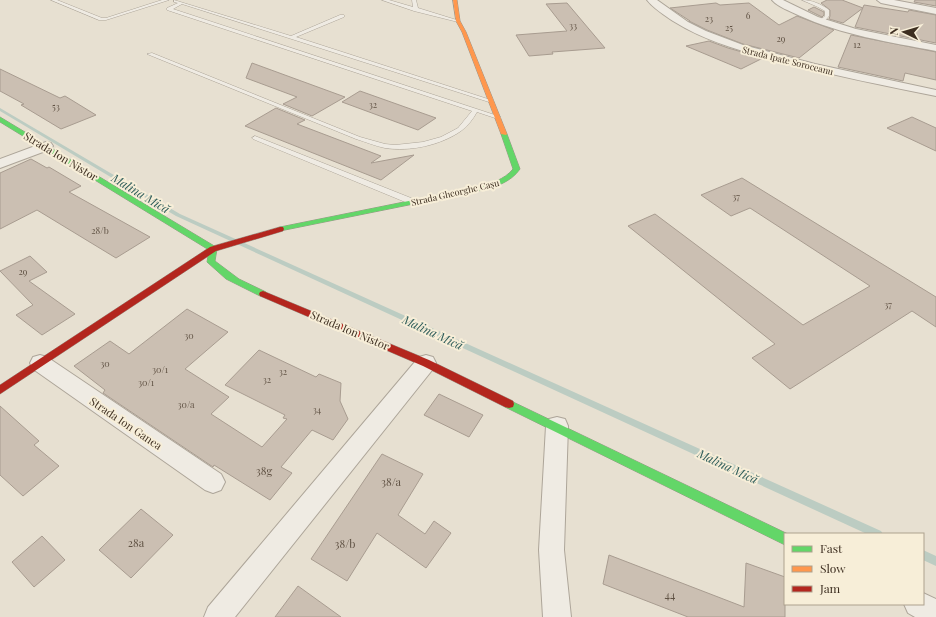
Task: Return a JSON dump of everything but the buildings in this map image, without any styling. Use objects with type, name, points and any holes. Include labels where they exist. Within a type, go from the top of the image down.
[{"type":"street","name":"Strada Gheorghe Cașu","points":[[213,249],[274,230],[498,184],[511,177],[517,169],[498,117],[464,32],[458,21],[454,0]]},
{"type":"street","name":"Strada Ipate Soroceanu","points":[[651,0],[661,9],[697,31],[733,46],[829,70],[936,93]]},
{"type":"street","points":[[776,0],[821,22],[850,32],[936,48]]},
{"type":"street","points":[[881,0],[936,11]]},
{"type":"street","name":"Strada Ion Nistor","points":[[0,119],[213,249],[211,262],[223,274],[236,283],[426,363],[784,539]]},
{"type":"street","points":[[0,164],[46,146]]},
{"type":"street","points":[[0,390],[213,249]]},
{"type":"street","name":"Strada Ion Ganea","points":[[40,363],[213,482]]},
{"type":"street","points":[[218,617],[426,363]]},
{"type":"street","points":[[556,426],[557,462],[552,541],[554,591],[557,617]]},
{"type":"street","points":[[920,605],[936,613]]},
{"type":"lane","points":[[53,0],[101,19],[106,19],[167,0]]},
{"type":"lane","points":[[174,0],[491,101]]},
{"type":"lane","points":[[384,0],[458,21]]},
{"type":"lane","points":[[414,0],[416,10]]},
{"type":"lane","points":[[804,0],[827,10],[827,16],[821,22]]},
{"type":"lane","points":[[182,3],[169,9],[498,117]]},
{"type":"lane","points":[[275,44],[342,16]]},
{"type":"lane","points":[[150,54],[358,138],[385,146],[410,146],[441,139],[460,129],[476,110]]},
{"type":"lane","points":[[255,138],[413,202]]},
{"type":"waterway","name":"Malina Mică","points":[[0,109],[178,215],[876,533]]},
{"type":"waterway","name":"Malina Mică","points":[[924,555],[936,561]]},
{"type":"traffic: fast","points":[[0,119],[213,249],[211,262],[217,268],[236,281],[263,294]]},
{"type":"traffic: fast","points":[[280,229],[478,189],[500,182],[509,177],[517,169],[504,134]]},
{"type":"traffic: fast","points":[[509,404],[784,539]]},
{"type":"traffic: slow","points":[[455,0],[458,21],[464,32],[504,134]]},
{"type":"traffic: jam","points":[[0,390],[213,249],[280,229]]},
{"type":"traffic: jam","points":[[263,294],[426,363],[509,404]]}]
